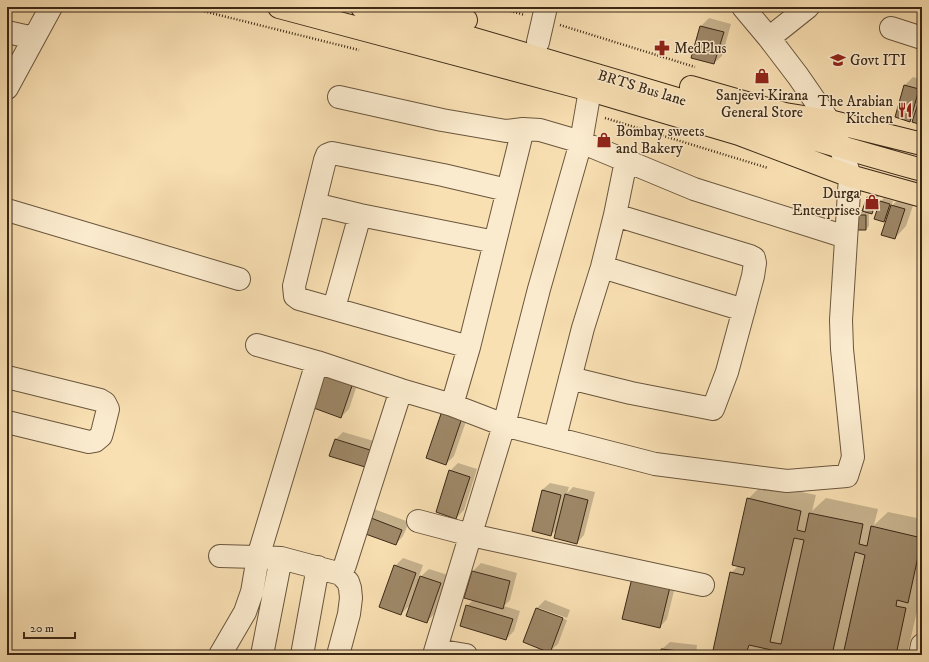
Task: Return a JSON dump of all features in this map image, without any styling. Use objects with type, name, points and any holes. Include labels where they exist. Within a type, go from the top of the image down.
[{"type":"main road","points":[[279,7],[590,90],[738,134],[850,176],[922,196]]},
{"type":"main road","name":"BRTS Bus lane","points":[[362,7],[922,170]]},
{"type":"main road","points":[[420,7],[785,114],[829,120],[922,144]]},
{"type":"street","points":[[7,88],[51,7]]},
{"type":"street","points":[[538,42],[546,7]]},
{"type":"street","points":[[257,345],[317,362],[452,405],[504,424],[655,464],[787,481],[847,476],[853,457],[842,349],[841,320],[850,176],[829,120],[769,38],[743,7]]},
{"type":"street","points":[[769,38],[808,7]]},
{"type":"street","points":[[891,28],[922,38]]},
{"type":"street","points":[[7,32],[34,38]]},
{"type":"street","points":[[466,655],[435,653],[504,424],[541,282],[581,142],[590,90]]},
{"type":"street","points":[[339,97],[442,120],[506,131],[523,129],[540,130],[581,142],[694,189],[846,237]]},
{"type":"street","points":[[452,405],[469,347],[523,129]]},
{"type":"street","points":[[469,347],[299,299],[295,296],[294,286],[327,155],[332,153],[443,175],[507,190]]},
{"type":"street","points":[[555,437],[586,318],[602,267],[626,161]]},
{"type":"street","points":[[314,204],[360,215],[495,242]]},
{"type":"street","points":[[7,210],[239,279]]},
{"type":"street","points":[[334,308],[360,215]]},
{"type":"street","points":[[570,378],[631,393],[713,409],[727,372],[753,276],[755,263],[754,258],[615,215]]},
{"type":"street","points":[[602,267],[744,310]]},
{"type":"street","points":[[220,655],[245,612],[252,592],[258,557],[317,362]]},
{"type":"street","points":[[7,377],[100,400],[105,403],[108,409],[101,436],[95,441],[89,442],[7,422]]},
{"type":"street","points":[[341,574],[346,565],[401,390]]},
{"type":"street","points":[[418,521],[471,535],[703,585]]},
{"type":"street","points":[[220,556],[282,558],[341,574],[348,582],[352,598],[338,655]]},
{"type":"street","points":[[262,655],[282,558]]},
{"type":"street","points":[[302,655],[318,567]]},
{"type":"street","points":[[920,655],[922,645]]},
{"type":"path","points":[[186,7],[360,51]]},
{"type":"path","points":[[586,112],[771,168]]},
{"type":"building","points":[[700,26],[724,32],[714,64],[691,58]]},
{"type":"building","points":[[904,85],[919,89],[910,122],[895,117]]},
{"type":"building","points":[[922,91],[922,125],[912,122]]},
{"type":"building","points":[[867,197],[876,200],[872,214],[862,211]]},
{"type":"building","points":[[880,201],[890,204],[884,222],[874,219]]},
{"type":"building","points":[[891,205],[905,209],[895,239],[881,235]]},
{"type":"building","points":[[856,215],[866,215],[866,230],[856,230]]},
{"type":"building","points":[[324,370],[354,380],[341,418],[311,407]]},
{"type":"building","points":[[443,408],[463,415],[446,465],[426,458]]},
{"type":"building","points":[[335,439],[370,450],[365,467],[329,456]]},
{"type":"building","points":[[449,470],[470,477],[456,519],[436,512]]},
{"type":"building","points":[[542,490],[561,495],[551,536],[532,531]]},
{"type":"building","points":[[565,494],[588,500],[577,544],[554,538]]},
{"type":"building","points":[[747,498],[801,511],[797,530],[805,532],[809,513],[863,524],[859,544],[867,546],[871,526],[922,538],[908,603],[897,600],[896,606],[906,608],[896,655],[843,655],[865,555],[855,552],[832,655],[794,655],[749,645],[747,651],[767,655],[712,655],[730,572],[743,575],[745,568],[732,565]],"holes":[[[794,538],[804,540],[781,644],[770,642]]]},
{"type":"building","points":[[366,516],[402,530],[396,545],[360,532]]},
{"type":"building","points":[[394,565],[416,573],[401,615],[379,607]]},
{"type":"building","points":[[472,571],[510,581],[503,609],[464,598]]},
{"type":"building","points":[[420,576],[441,583],[427,623],[406,616]]},
{"type":"building","points":[[632,578],[670,587],[660,628],[622,619]]},
{"type":"building","points":[[466,605],[513,619],[506,640],[460,626]]},
{"type":"building","points":[[536,608],[563,618],[550,653],[523,642]]},
{"type":"building","points":[[661,649],[690,652],[689,655],[660,655]]},
{"type":"place","name":"MedPlus","points":[[662,48]]},
{"type":"place","name":"Govt ITI","points":[[838,60]]},
{"type":"place","name":"Sanjeevi Kirana General Store","points":[[762,76]]},
{"type":"place","name":"The Arabian Kitchen","points":[[905,110]]},
{"type":"place","name":"Bombay sweets and Bakery","points":[[604,140]]},
{"type":"place","name":"Durga Enterprises","points":[[872,202]]}]
